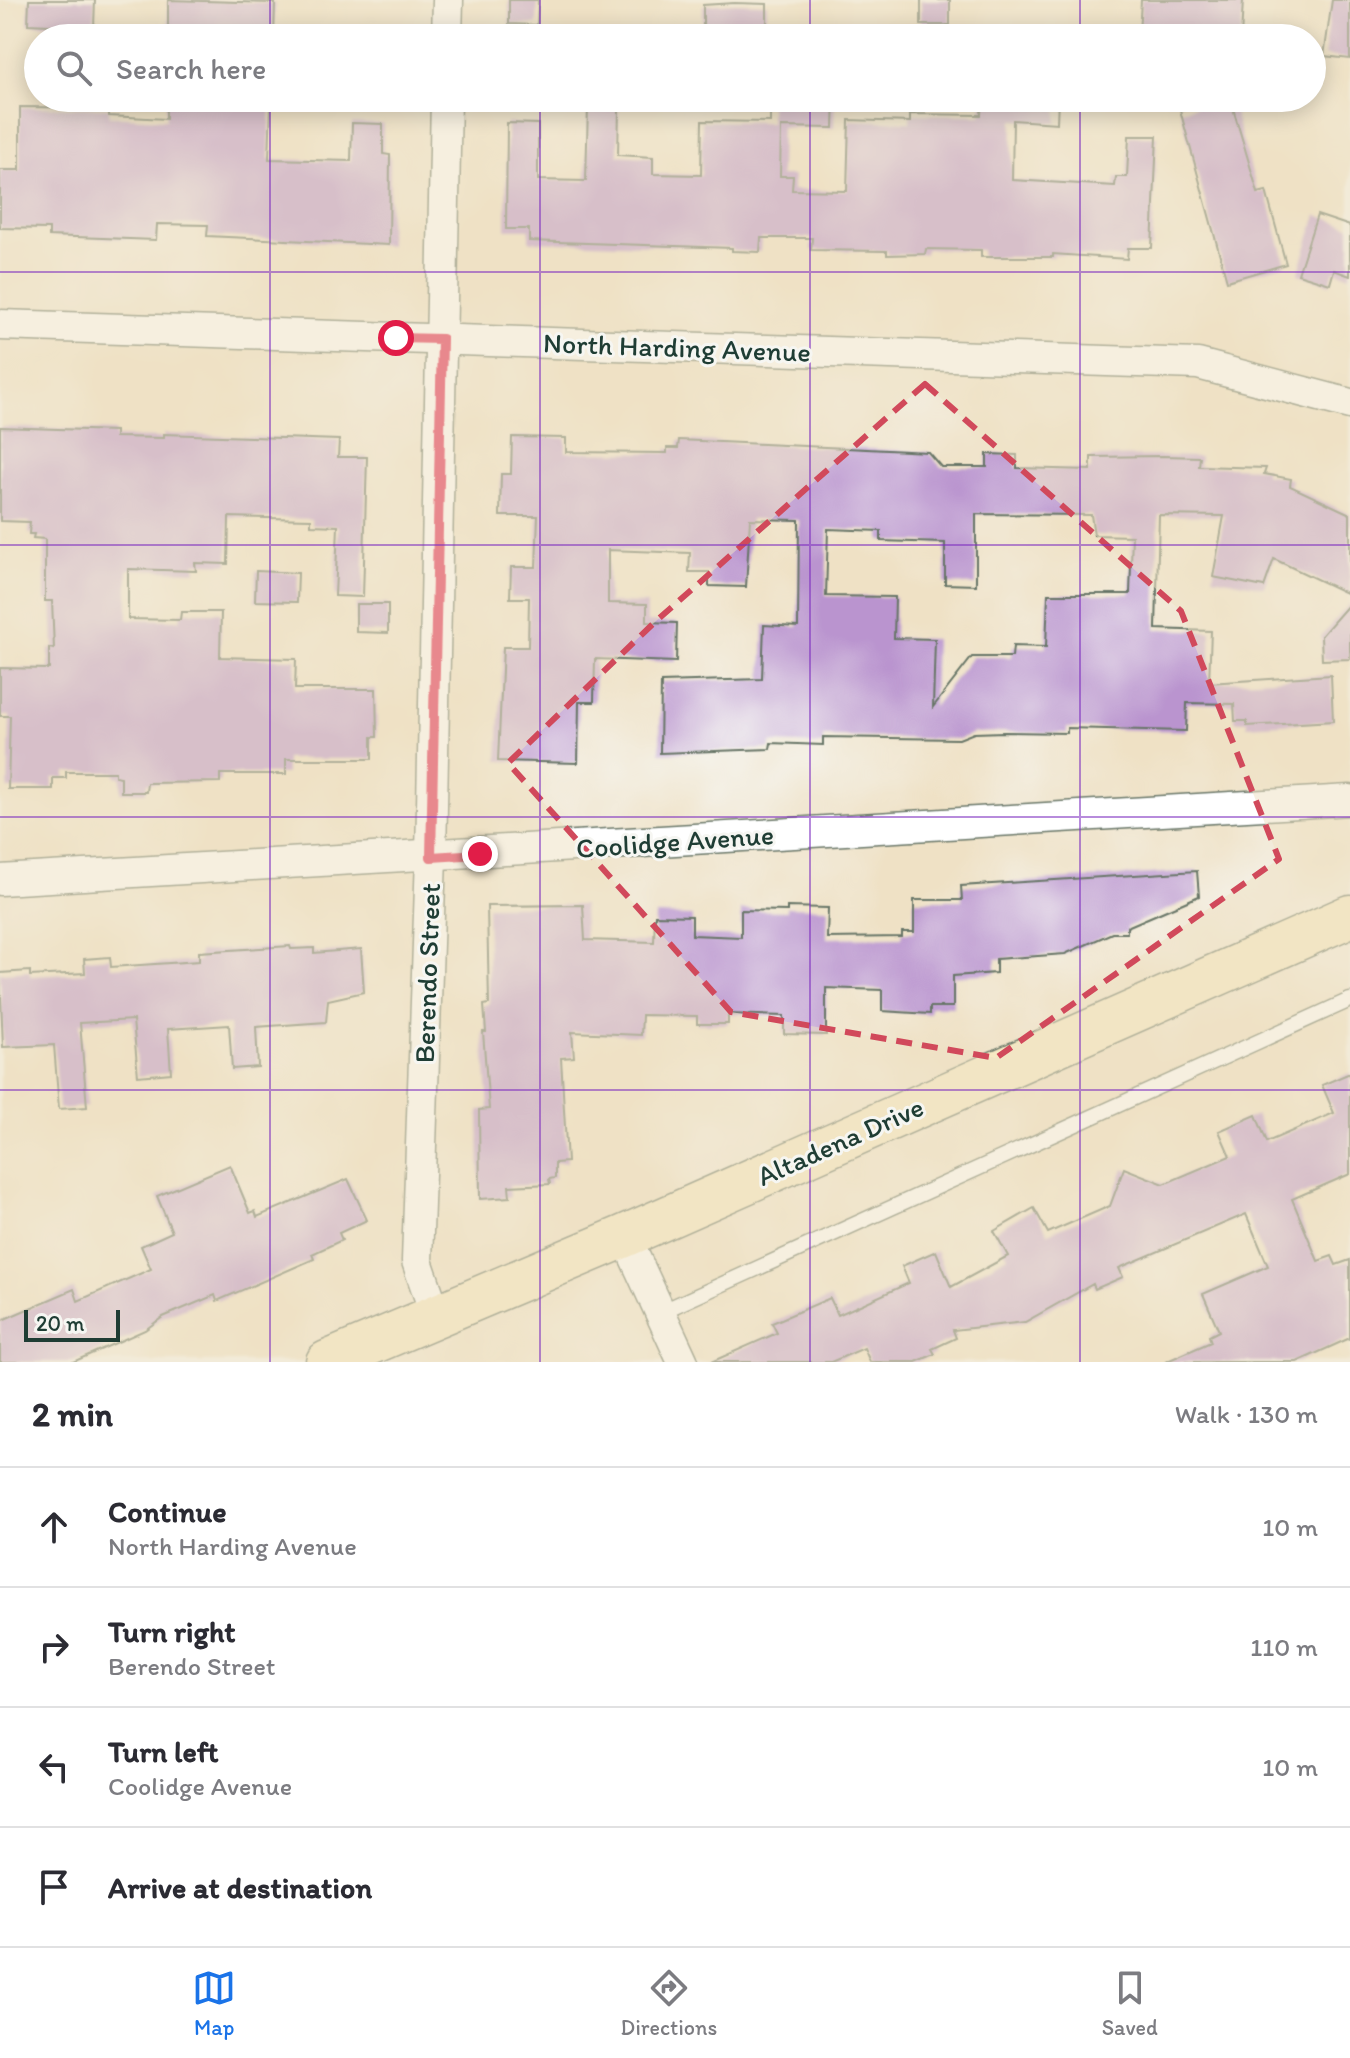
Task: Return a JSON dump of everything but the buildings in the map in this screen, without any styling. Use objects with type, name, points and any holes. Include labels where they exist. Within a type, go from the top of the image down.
[{"type":"main road","name":"Altadena Drive","points":[[327,1362],[625,1236],[1350,916]]},
{"type":"street","points":[[447,24],[448,0]]},
{"type":"street","name":"Berendo Street","points":[[436,1316],[417,1261],[431,857],[446,112]]},
{"type":"street","name":"North Harding Avenue","points":[[0,325],[1198,364],[1350,404]]},
{"type":"street","name":"Coolidge Avenue","points":[[0,880],[431,857],[1350,800]]},
{"type":"street","points":[[625,1236],[683,1362]]},
{"type":"lane","points":[[661,1312],[1350,1000]]},
{"type":"highlighted area","points":[[925,384],[1181,611],[1279,859],[996,1058],[731,1012],[508,763],[656,621]]},
{"type":"route","points":[[396,338],[442,339],[431,857],[480,854]]}]
